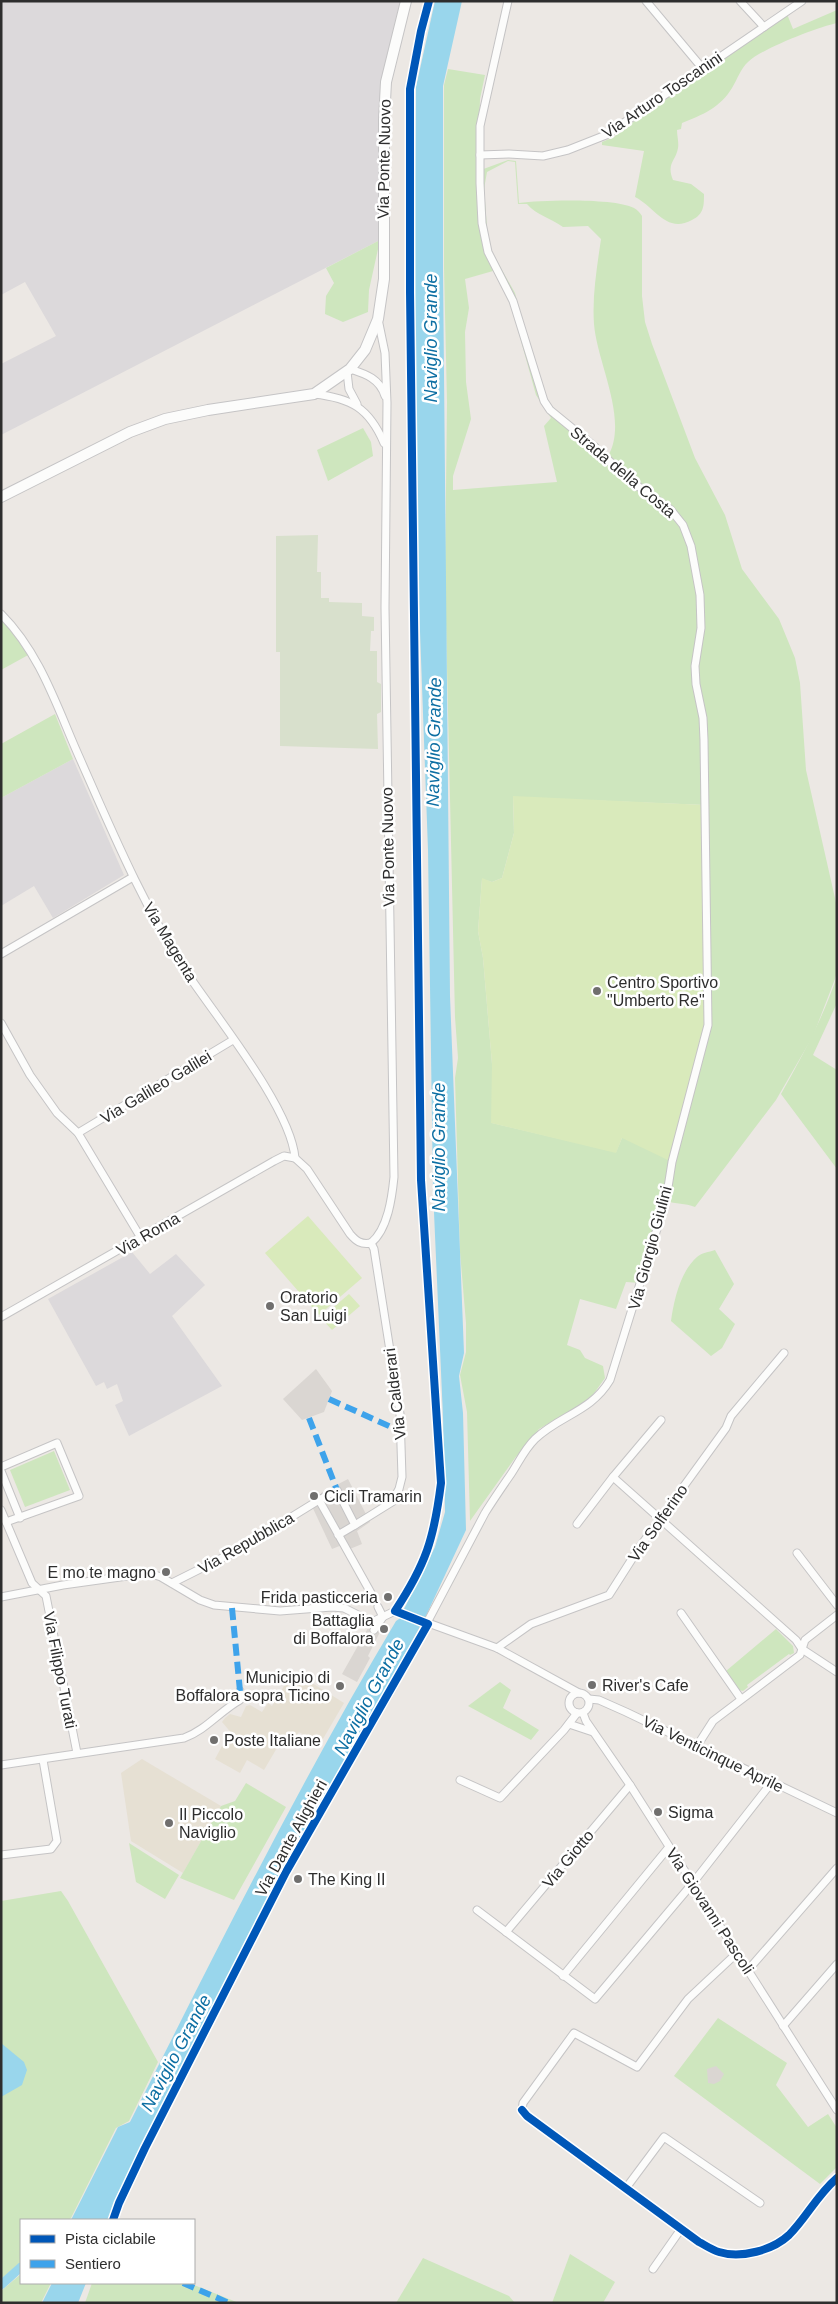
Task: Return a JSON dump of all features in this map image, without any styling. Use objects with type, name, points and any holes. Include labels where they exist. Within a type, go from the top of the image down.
[{"type":"street","name":"Via Ponte Nuovo","points":[[314,394],[348,371],[365,350],[378,319],[384,279],[384,120],[386,82],[406,1]]},
{"type":"street","name":"Strada della Costa","points":[[508,1],[480,126],[482,223],[488,252],[513,301],[544,401],[550,410],[594,446],[628,480],[671,510],[683,525],[691,546],[702,610],[695,666],[696,684],[703,718],[705,805]]},
{"type":"street","points":[[646,1],[703,69]]},
{"type":"street","points":[[740,1],[764,27]]},
{"type":"street","name":"Via Arturo Toscanini","points":[[480,155],[543,156],[606,135],[802,1]]},
{"type":"street","name":"Via Ponte Nuovo","points":[[371,1243],[380,1232],[391,1200],[394,1176],[385,608],[387,403],[386,353],[378,319]]},
{"type":"street","name":"Via Ponte Nuovo","points":[[348,371],[374,378],[382,389],[387,403]]},
{"type":"street","name":"Via Ponte Nuovo","points":[[348,371],[348,389],[360,408],[376,425],[386,445]]},
{"type":"street","name":"Via Ponte Nuovo","points":[[314,394],[342,399],[360,408]]},
{"type":"street","points":[[1,498],[130,432],[165,419],[208,410],[314,394]]},
{"type":"street","name":"Via Magenta","points":[[1,614],[30,648],[39,666],[132,877],[162,932],[264,1086],[286,1125],[294,1144],[295,1158]]},
{"type":"street","name":"Via Giorgio Giulini","points":[[426,1623],[484,1513],[526,1449],[548,1429],[596,1400],[610,1380],[616,1364],[666,1200],[672,1162],[708,1025],[705,805]]},
{"type":"street","points":[[1,954],[132,877]]},
{"type":"street","points":[[2,1025],[30,1075],[56,1113],[78,1133],[141,1238]]},
{"type":"street","name":"Via Galileo Galilei","points":[[78,1133],[233,1040]]},
{"type":"street","name":"Via Roma","points":[[1,1317],[284,1156],[295,1158]]},
{"type":"street","points":[[295,1158],[307,1169],[356,1241],[364,1244],[371,1243]]},
{"type":"street","name":"Via Calderari","points":[[338,1535],[392,1502],[399,1489],[402,1477],[400,1414],[374,1249],[371,1243]]},
{"type":"street","name":"Via Solferino","points":[[497,1648],[531,1624],[609,1595],[638,1548],[726,1428],[731,1416],[784,1353]]},
{"type":"street","points":[[577,1524],[612,1477],[661,1420]]},
{"type":"street","points":[[1,1467],[57,1443],[79,1496],[6,1522]]},
{"type":"street","points":[[1,1471],[20,1518]]},
{"type":"street","points":[[612,1477],[796,1640],[802,1649],[837,1672]]},
{"type":"street","name":"Via Repubblica","points":[[172,1583],[238,1550],[336,1490],[355,1525]]},
{"type":"street","points":[[319,1500],[371,1593]]},
{"type":"street","name":"Via Filippo Turati","points":[[1,1510],[32,1583],[46,1596],[77,1753]]},
{"type":"street","points":[[797,1553],[837,1605]]},
{"type":"street","points":[[1,1597],[149,1574],[172,1583],[200,1600],[214,1605],[280,1611],[332,1607],[344,1608],[372,1622],[398,1612],[497,1648],[584,1694],[588,1699],[589,1705],[500,1798],[460,1780]]},
{"type":"street","points":[[378,1607],[383,1617]]},
{"type":"street","points":[[681,1613],[741,1699]]},
{"type":"street","points":[[698,1746],[713,1721],[800,1655],[805,1640],[837,1615]]},
{"type":"street","points":[[374,1630],[383,1617]]},
{"type":"street","name":"Via Dante Alighieri","points":[[185,2070],[286,1872],[426,1623]]},
{"type":"street","points":[[1,1765],[164,1742],[197,1733],[228,1706],[240,1700],[240,1691]]},
{"type":"street","points":[[579,1693],[573,1695],[569,1703],[571,1708],[580,1713]]},
{"type":"street","name":"Via Venticinque Aprile","points":[[588,1699],[598,1700],[626,1712],[837,1813]]},
{"type":"street","name":"Via Giovanni Pascoli","points":[[580,1713],[630,1785],[837,2110]]},
{"type":"street","points":[[569,1724],[594,1732]]},
{"type":"street","points":[[1,1855],[51,1849],[55,1846],[56,1841],[43,1760]]},
{"type":"street","points":[[477,1910],[594,1999],[692,1884],[772,1782]]},
{"type":"street","name":"Via Giotto","points":[[506,1932],[630,1785]]},
{"type":"street","points":[[564,1976],[669,1847]]},
{"type":"street","points":[[748,1970],[837,1868]]},
{"type":"street","points":[[737,1953],[688,1999],[637,2067],[574,2033],[523,2103],[522,2110],[527,2116],[699,2242],[720,2252],[738,2254],[754,2252],[773,2245],[788,2235],[824,2189],[837,2178]]},
{"type":"street","points":[[783,2026],[837,1964]]},
{"type":"street","points":[[626,2188],[664,2137],[760,2203]]},
{"type":"street","points":[[652,2269],[682,2229]]},
{"type":"shaded area","points":[[1,1],[402,1],[385,65],[380,240],[1,435],[1,364],[56,336],[25,282],[1,295]]},
{"type":"shaded area","points":[[73,759],[124,875],[53,918],[34,886],[1,906],[1,798]]},
{"type":"shaded area","points":[[132,1252],[150,1274],[176,1254],[205,1285],[172,1316],[222,1386],[129,1436],[115,1405],[123,1401],[117,1384],[107,1389],[104,1382],[96,1386],[48,1299]]},
{"type":"shaded area","points":[[316,1369],[332,1391],[324,1412],[302,1420],[283,1399]]},
{"type":"shaded area","points":[[348,1479],[370,1522],[357,1531],[362,1544],[345,1551],[342,1545],[332,1549],[310,1502],[322,1495],[321,1493]]},
{"type":"shaded area","points":[[368,1628],[380,1632],[368,1656],[370,1658],[357,1682],[342,1674]]},
{"type":"shaded area","points":[[293,1671],[344,1703],[320,1744],[299,1732],[293,1741],[284,1736],[264,1770],[247,1760],[240,1773],[215,1759],[222,1746],[226,1749],[233,1735],[222,1722],[225,1718],[230,1714],[241,1717],[246,1706],[250,1705],[262,1712],[268,1703],[272,1706]]},
{"type":"shaded area","name":"Il Piccolo Naviglio","points":[[142,1759],[221,1806],[183,1873],[131,1841],[121,1773]]},
{"type":"shaded area","points":[[716,2066],[724,2074],[720,2081],[714,2084],[708,2083],[707,2069]]},
{"type":"green space","points":[[837,10],[837,23],[790,39],[748,62],[722,101],[703,114],[682,123],[681,129],[677,130],[678,148],[671,166],[671,174],[673,180],[691,184],[704,194],[703,206],[699,215],[692,220],[675,224],[668,222],[635,197],[644,151],[602,145],[602,142],[614,137],[657,103],[787,14],[793,29]]},
{"type":"green space","points":[[448,69],[485,75],[480,99],[478,171],[508,160],[516,161],[519,203],[595,201],[634,208],[642,216],[642,296],[645,322],[652,344],[695,458],[725,515],[742,569],[779,619],[795,658],[800,683],[806,770],[837,907],[837,972],[835,979],[813,1036],[776,1100],[695,1207],[666,1201],[641,1283],[626,1282],[616,1309],[580,1299],[567,1345],[580,1350],[585,1358],[603,1366],[605,1378],[590,1399],[539,1429],[515,1458],[470,1521],[467,1412],[460,1375],[466,1352],[466,1323],[460,1252],[455,1078],[458,1058],[455,1017],[445,579],[447,402],[444,268],[444,85]],"holes":[[[508,161],[515,162],[518,204],[527,204],[535,211],[563,227],[588,226],[601,239],[595,282],[594,324],[614,409],[614,442],[608,456],[556,411],[546,398],[533,361],[515,293],[493,254],[488,239],[484,189],[487,172]],[[493,271],[510,301],[536,395],[551,418],[544,426],[557,482],[453,490],[453,476],[471,419],[466,382],[465,332],[469,308],[465,279]],[[513,797],[705,805],[622,1138],[616,1152],[492,1123],[492,1064],[483,958],[478,931],[482,879],[492,882],[502,878],[514,833]]]},
{"type":"green space","points":[[380,240],[369,290],[368,312],[343,322],[325,314],[326,296],[334,283],[326,268]]},
{"type":"green space","points":[[363,428],[371,442],[373,456],[328,481],[317,450]]},
{"type":"green space","points":[[318,535],[317,572],[321,572],[321,598],[329,598],[329,602],[362,603],[362,616],[374,617],[374,631],[371,631],[370,651],[377,651],[377,682],[381,684],[381,712],[377,714],[378,749],[280,746],[280,652],[276,652],[276,536]]},
{"type":"green space","points":[[1,620],[16,633],[30,654],[1,670]]},
{"type":"green space","points":[[55,714],[73,759],[1,798],[1,744]]},
{"type":"green space","name":"Centro Sportivo \"Umberto Re\"","points":[[513,796],[705,805],[708,1025],[672,1162],[622,1138],[616,1153],[491,1123],[492,1064],[483,958],[478,931],[482,878],[492,882],[502,878],[514,833]]},
{"type":"green space","points":[[837,976],[837,1003],[813,1055],[837,1070],[837,1169],[781,1094],[812,1036]]},
{"type":"green space","points":[[308,1216],[362,1278],[319,1315],[265,1253]]},
{"type":"green space","points":[[715,1250],[734,1284],[719,1309],[735,1324],[722,1348],[711,1356],[671,1321],[676,1295],[686,1270],[699,1256]]},
{"type":"green space","points":[[349,1294],[360,1306],[332,1330],[321,1318]]},
{"type":"green space","points":[[54,1451],[70,1490],[25,1507],[10,1470]]},
{"type":"green space","points":[[776,1629],[793,1646],[794,1653],[789,1654],[747,1685],[748,1687],[743,1691],[739,1690],[726,1671]]},
{"type":"green space","points":[[500,1682],[511,1690],[503,1708],[539,1730],[531,1740],[468,1706]]},
{"type":"green space","points":[[246,1783],[286,1807],[234,1900],[180,1878],[221,1806],[235,1801]]},
{"type":"green space","points":[[129,1843],[179,1875],[165,1899],[136,1882]]},
{"type":"green space","points":[[61,1891],[158,2062],[129,2121],[116,2128],[71,2218],[20,2219],[20,2263],[1,2279],[1,1901]]},
{"type":"green space","points":[[718,2018],[787,2063],[776,2085],[808,2127],[828,2114],[837,2128],[837,2167],[820,2184],[674,2076]]},
{"type":"green space","points":[[570,2254],[615,2282],[603,2303],[552,2303]]},
{"type":"green space","points":[[423,2258],[509,2296],[515,2303],[396,2303]]},
{"type":"green space","points":[[20,2275],[20,2284],[50,2284],[41,2303],[1,2303],[1,2291]]},
{"type":"green space","points":[[92,2284],[192,2284],[239,2303],[85,2303]]},
{"type":"water","points":[[435,1],[462,1],[443,86],[443,270],[450,996],[464,1353],[459,1376],[463,1413],[466,1530],[425,1618],[268,1899],[118,2193],[108,2219],[72,2219],[118,2127],[130,2122],[226,1932],[325,1744],[396,1621],[399,1619],[435,1547],[445,1512],[443,1417],[433,1190],[428,850],[419,604],[414,270],[416,87]]},
{"type":"water","points":[[1,2043],[24,2062],[27,2070],[22,2085],[1,2097]]},
{"type":"water","points":[[52,2284],[86,2284],[78,2303],[42,2303]]},
{"type":"waterway","name":"Naviglio Grande","points":[[1,2285],[20,2268]]},
{"type":"tunnel","points":[[371,1593],[378,1607]]},
{"type":"marked path","points":[[329,1399],[400,1431]]},
{"type":"marked path","points":[[309,1418],[337,1490]]},
{"type":"marked path","points":[[232,1608],[240,1691]]},
{"type":"marked path","points":[[185,2284],[229,2303]]},
{"type":"cycle path","points":[[113,2219],[145,2148],[286,1872],[428,1624],[395,1611],[414,1579],[427,1550],[432,1536],[441,1483],[421,1180],[410,292],[410,89],[429,1]]},
{"type":"cycle path","points":[[522,2110],[527,2116],[699,2242],[716,2251],[728,2254],[756,2252],[782,2240],[789,2235],[837,2178]]},
{"type":"place","name":"Centro Sportivo \"Umberto Re\"","points":[[597,991]]},
{"type":"place","name":"Oratorio San Luigi","points":[[270,1306]]},
{"type":"place","name":"Cicli Tramarin","points":[[314,1496]]},
{"type":"place","name":"E mo te magno","points":[[166,1572]]},
{"type":"place","name":"Frida pasticceria","points":[[388,1597]]},
{"type":"place","name":"Battaglia di Boffalora","points":[[384,1629]]},
{"type":"place","name":"River's Cafe","points":[[592,1685]]},
{"type":"place","name":"Municipio di Boffalora sopra Ticino","points":[[340,1686]]},
{"type":"place","name":"Poste Italiane","points":[[214,1740]]},
{"type":"place","name":"Sigma","points":[[658,1812]]},
{"type":"place","name":"Il Piccolo Naviglio","points":[[169,1823]]},
{"type":"place","name":"The King II","points":[[298,1879]]}]
